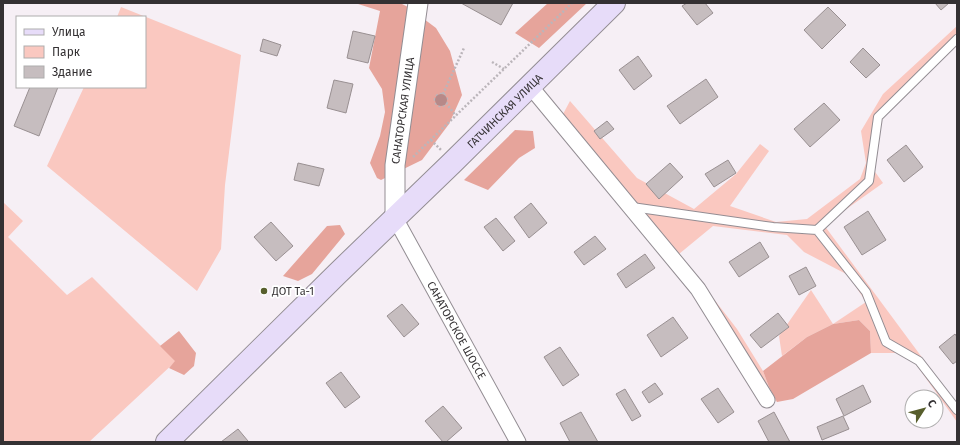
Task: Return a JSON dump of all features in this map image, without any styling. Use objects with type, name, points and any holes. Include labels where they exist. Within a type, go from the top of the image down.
[{"type":"main road","name":"ГАТЧИНСКАЯ УЛИЦА","points":[[170,441],[337,274],[614,3]]},
{"type":"street","name":"САНАТОРСКАЯ УЛИЦА","points":[[395,218],[395,165],[417,3]]},
{"type":"street","points":[[530,86],[698,289],[767,400]]},
{"type":"street","name":"САНАТОРСКОЕ ШОССЕ","points":[[395,218],[518,442]]},
{"type":"lane","points":[[631,207],[774,227],[817,230],[869,181],[878,117],[957,39]]},
{"type":"lane","points":[[817,230],[866,292],[886,342],[919,361],[957,410]]},
{"type":"path","points":[[412,159],[572,3]]},
{"type":"path","points":[[443,94],[464,48]]},
{"type":"path","points":[[492,62],[504,69]]},
{"type":"path","points":[[446,103],[445,105],[441,106],[437,105],[435,101],[436,95],[440,93],[447,97],[446,103],[456,116]]},
{"type":"path","points":[[431,140],[445,154]]},
{"type":"green space","points":[[121,7],[144,16],[117,16]]},
{"type":"green space","points":[[146,17],[241,55],[225,185],[221,249],[197,291],[47,166],[84,88],[146,88]]},
{"type":"green space","points":[[957,26],[957,45],[879,115],[873,169],[883,183],[824,225],[955,402],[957,408],[957,422],[944,404],[944,389],[934,389],[908,353],[871,353],[870,331],[859,320],[833,324],[866,302],[848,275],[804,252],[787,235],[713,226],[679,254],[737,329],[763,371],[777,402],[742,372],[709,313],[636,220],[555,129],[570,101],[637,178],[694,209],[736,174],[760,144],[769,151],[730,206],[776,222],[807,219],[860,179],[866,163],[861,131],[883,94]]},
{"type":"green space","points":[[3,202],[23,221],[8,237],[67,295],[92,277],[176,361],[89,442],[3,442]]},
{"type":"green space","points":[[811,290],[833,324],[807,337],[782,356],[779,336]]},
{"type":"shaded area","points":[[355,3],[400,3],[408,7],[436,28],[450,51],[462,95],[449,124],[422,160],[381,180],[377,178],[370,163],[380,136],[385,112],[382,89],[369,68],[380,11]]},
{"type":"shaded area","points":[[548,3],[587,3],[539,48],[515,33]]},
{"type":"shaded area","points":[[515,130],[533,131],[535,148],[519,158],[488,190],[464,180]]},
{"type":"shaded area","points":[[340,225],[345,234],[312,274],[298,281],[283,276],[327,226]]},
{"type":"shaded area","points":[[859,320],[870,331],[871,353],[793,399],[777,402],[763,371],[807,337],[833,324]]},
{"type":"shaded area","points":[[179,331],[196,353],[194,366],[184,375],[169,368],[175,361],[160,346]]},
{"type":"building","points":[[461,3],[513,3],[501,25]]},
{"type":"building","points":[[687,3],[705,3],[713,13],[697,25],[682,6]]},
{"type":"building","points":[[935,3],[949,3],[941,10]]},
{"type":"building","points":[[828,7],[846,25],[822,49],[804,30]]},
{"type":"building","points":[[353,31],[375,36],[368,63],[347,58]]},
{"type":"building","points":[[263,39],[281,45],[277,56],[260,51]]},
{"type":"building","points":[[863,48],[880,65],[866,78],[850,62]]},
{"type":"building","points":[[638,56],[652,76],[634,90],[619,70]]},
{"type":"building","points":[[706,79],[718,97],[680,124],[667,106]]},
{"type":"building","points":[[334,80],[353,84],[346,113],[327,108]]},
{"type":"building","points":[[30,88],[58,88],[39,136],[14,126]]},
{"type":"building","points":[[824,103],[840,120],[810,147],[794,129]]},
{"type":"building","points":[[607,121],[614,129],[600,139],[594,131]]},
{"type":"building","points":[[906,145],[923,167],[904,182],[887,160]]},
{"type":"building","points":[[728,160],[736,173],[714,187],[705,174]]},
{"type":"building","points":[[298,163],[324,169],[319,186],[294,180]]},
{"type":"building","points":[[670,163],[683,177],[659,199],[646,184]]},
{"type":"building","points":[[531,203],[547,223],[529,238],[514,217]]},
{"type":"building","points":[[868,211],[886,240],[862,255],[844,227]]},
{"type":"building","points":[[496,218],[515,241],[503,251],[484,227]]},
{"type":"building","points":[[271,222],[293,246],[276,261],[254,237]]},
{"type":"building","points":[[595,236],[606,249],[584,265],[574,252]]},
{"type":"building","points":[[760,242],[769,257],[739,277],[729,262]]},
{"type":"building","points":[[645,254],[655,268],[626,288],[617,274]]},
{"type":"building","points":[[806,267],[816,286],[799,295],[789,276]]},
{"type":"building","points":[[402,304],[419,324],[404,337],[387,316]]},
{"type":"building","points":[[778,313],[789,327],[761,348],[750,335]]},
{"type":"building","points":[[673,317],[688,338],[661,357],[647,335]]},
{"type":"building","points":[[955,334],[957,337],[957,361],[953,364],[939,347]]},
{"type":"building","points":[[560,347],[579,375],[563,386],[544,357]]},
{"type":"building","points":[[341,372],[360,397],[345,408],[326,383]]},
{"type":"building","points":[[655,383],[663,394],[649,403],[642,392]]},
{"type":"building","points":[[863,385],[871,402],[844,416],[836,399]]},
{"type":"building","points":[[718,388],[734,412],[718,423],[701,399]]},
{"type":"building","points":[[625,389],[641,416],[632,421],[616,394]]},
{"type":"building","points":[[443,406],[462,428],[446,442],[443,442],[425,421]]},
{"type":"building","points":[[581,412],[598,442],[570,442],[560,423]]},
{"type":"building","points":[[774,412],[790,442],[769,442],[758,421]]},
{"type":"building","points":[[843,416],[849,429],[822,440],[817,427]]},
{"type":"building","points":[[238,429],[248,441],[221,442]]},
{"type":"place","name":"ДОТ Та-1","points":[[264,291]]}]
